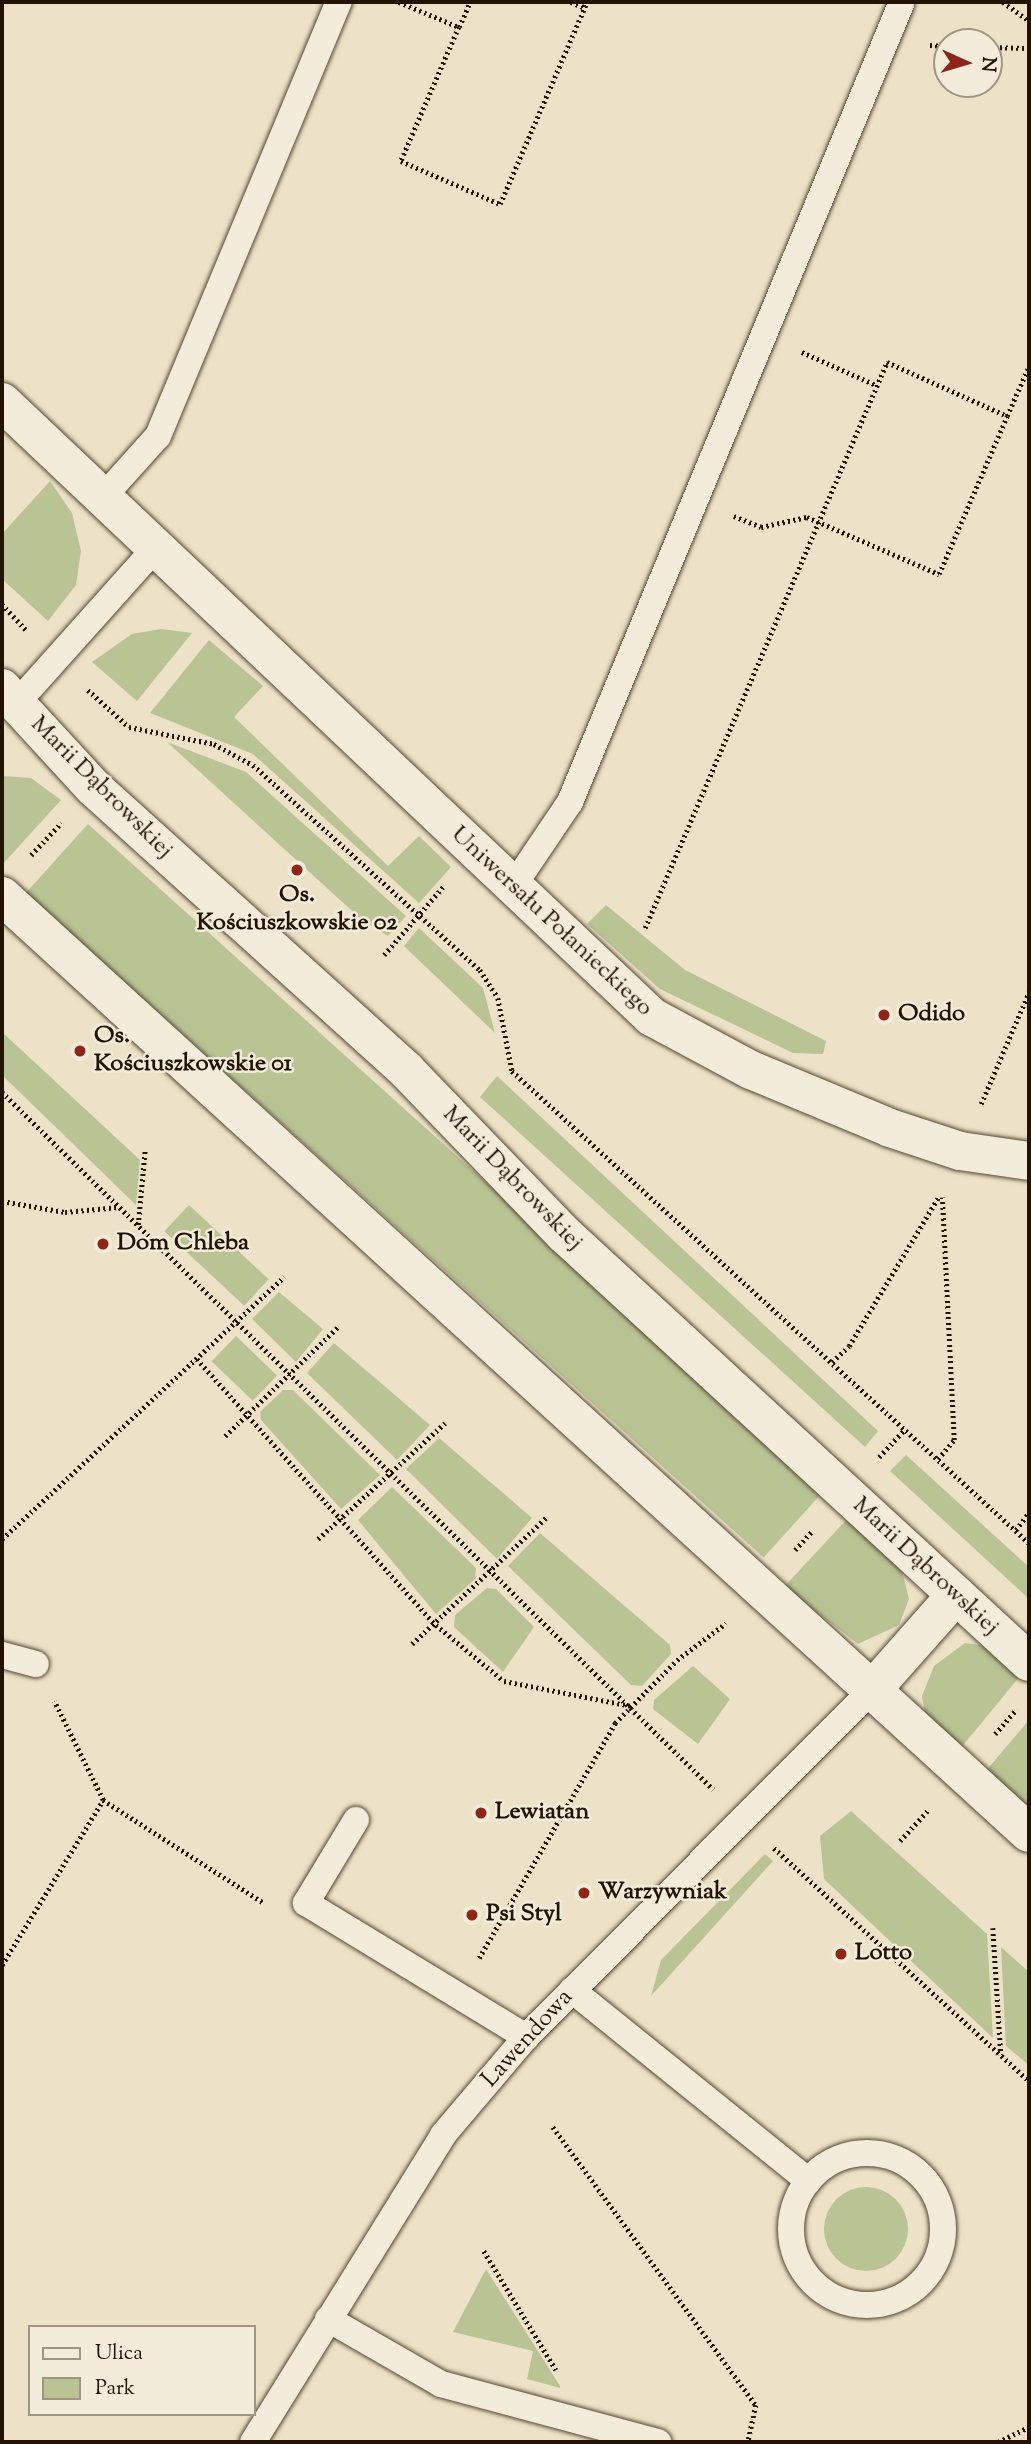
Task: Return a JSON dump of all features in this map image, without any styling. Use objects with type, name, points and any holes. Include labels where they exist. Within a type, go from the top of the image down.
[{"type":"street","name":"Uniwersału Połanieckiego","points":[[2,402],[158,545],[622,994],[713,1053],[890,1128],[960,1151],[1029,1161]]},
{"type":"street","name":"Marii Dąbrowskiej","points":[[7,704],[94,788],[407,1071],[564,1234],[1029,1662]]},
{"type":"street","points":[[2,896],[1029,1833]]},
{"type":"street","points":[[872,1690],[956,1595]]},
{"type":"lane","points":[[105,495],[158,436],[339,2]]},
{"type":"lane","points":[[512,888],[570,802],[901,4]]},
{"type":"lane","points":[[7,704],[158,545]]},
{"type":"lane","points":[[2,1655],[36,1664]]},
{"type":"lane","name":"Lawendowa","points":[[253,2442],[443,2134],[526,2036],[872,1690]]},
{"type":"lane","points":[[356,1820],[306,1903],[526,2036]]},
{"type":"lane","points":[[572,1990],[809,2181]]},
{"type":"lane","points":[[861,2153],[901,2160],[918,2172],[931,2187],[943,2225],[941,2246],[922,2282],[870,2306],[817,2286],[795,2254],[791,2235],[792,2216],[809,2181],[823,2167],[861,2153]]},
{"type":"lane","points":[[328,2319],[441,2384],[659,2442]]},
{"type":"path","points":[[399,2],[459,27]]},
{"type":"path","points":[[470,2],[401,161],[500,204],[587,2]]},
{"type":"path","points":[[571,2],[585,8]]},
{"type":"path","points":[[1003,2],[1029,21]]},
{"type":"path","points":[[1003,47],[1029,48]]},
{"type":"path","points":[[764,335],[876,385]]},
{"type":"path","points":[[645,928],[817,520],[887,362],[1007,416]]},
{"type":"path","points":[[695,500],[761,527],[817,520],[939,574],[1029,366]]},
{"type":"path","points":[[2,604],[28,631]]},
{"type":"path","points":[[78,681],[130,727],[214,744],[253,765],[491,984],[512,1071],[1029,1543]]},
{"type":"path","points":[[28,859],[64,820]]},
{"type":"path","points":[[384,955],[449,880]]},
{"type":"path","points":[[978,1110],[1029,992]]},
{"type":"path","points":[[2,1092],[632,1706],[723,1800]]},
{"type":"path","points":[[138,1225],[145,1150]]},
{"type":"path","points":[[832,1362],[849,1346],[946,1183]]},
{"type":"path","points":[[938,1459],[954,1440],[942,1192]]},
{"type":"path","points":[[2,1201],[65,1212],[120,1207]]},
{"type":"path","points":[[2,1539],[239,1322],[284,1277]]},
{"type":"path","points":[[225,1436],[293,1374],[339,1326]]},
{"type":"path","points":[[197,1359],[436,1625],[504,1681],[632,1706]]},
{"type":"path","points":[[318,1539],[393,1474],[445,1423]]},
{"type":"path","points":[[876,1460],[905,1429]]},
{"type":"path","points":[[1016,1530],[1029,1512]]},
{"type":"path","points":[[412,1644],[436,1625],[548,1516]]},
{"type":"path","points":[[790,1555],[817,1525]]},
{"type":"path","points":[[457,1995],[615,1723],[677,1660],[730,1620]]},
{"type":"path","points":[[36,1664],[103,1800],[273,1908]]},
{"type":"path","points":[[989,1742],[1021,1704]]},
{"type":"path","points":[[2,1965],[103,1800]]},
{"type":"path","points":[[900,1841],[932,1806]]},
{"type":"path","points":[[770,1844],[1029,2081]]},
{"type":"path","points":[[993,1928],[1001,2056]]},
{"type":"path","points":[[2,1954],[10,1952]]},
{"type":"path","points":[[553,2127],[756,2404],[748,2442]]},
{"type":"path","points":[[484,2251],[567,2388],[561,2416]]},
{"type":"path","points":[[998,2442],[1029,2427]]},
{"type":"green space","points":[[50,481],[72,513],[81,551],[76,585],[48,621],[2,579],[2,534]]},
{"type":"green space","points":[[161,629],[192,633],[137,701],[92,662],[132,634]]},
{"type":"green space","points":[[209,640],[263,686],[234,717],[388,866],[419,836],[451,867],[419,903],[253,754],[150,713]]},
{"type":"green space","points":[[167,742],[246,772],[406,916],[388,936],[362,920]]},
{"type":"green space","points":[[2,776],[31,778],[61,800],[2,865]]},
{"type":"green space","points":[[88,824],[826,1488],[764,1558],[26,893]]},
{"type":"green space","points":[[606,905],[685,970],[826,1041],[823,1054],[793,1053],[660,989],[587,924]]},
{"type":"green space","points":[[419,928],[483,988],[495,1033],[404,946]]},
{"type":"green space","points":[[2,1032],[140,1160],[136,1205],[2,1075]]},
{"type":"green space","points":[[497,1076],[878,1431],[865,1447],[480,1097]]},
{"type":"green space","points":[[189,1205],[269,1279],[244,1306],[164,1231]]},
{"type":"green space","points":[[279,1292],[323,1329],[296,1362],[252,1319]]},
{"type":"green space","points":[[236,1336],[277,1376],[253,1401],[212,1361]]},
{"type":"green space","points":[[334,1343],[430,1425],[397,1460],[307,1373]]},
{"type":"green space","points":[[283,1390],[293,1390],[380,1475],[341,1509],[261,1420],[260,1412]]},
{"type":"green space","points":[[439,1438],[532,1518],[497,1559],[406,1469]]},
{"type":"green space","points":[[906,1455],[1029,1567],[1029,1599],[890,1471]]},
{"type":"green space","points":[[392,1487],[476,1568],[475,1579],[436,1614],[358,1520]]},
{"type":"green space","points":[[848,1518],[902,1571],[909,1599],[899,1625],[858,1644],[784,1587]]},
{"type":"green space","points":[[540,1533],[670,1645],[671,1654],[642,1686],[631,1685],[508,1566]]},
{"type":"green space","points":[[487,1588],[496,1589],[534,1627],[503,1672],[454,1627],[455,1615]]},
{"type":"green space","points":[[965,1643],[985,1646],[1020,1676],[960,1749],[925,1714],[922,1696],[934,1666]]},
{"type":"green space","points":[[693,1666],[730,1699],[698,1744],[653,1709],[654,1700]]},
{"type":"green space","points":[[1029,1720],[1029,1812],[985,1772]]},
{"type":"green space","points":[[851,1811],[987,1934],[993,2038],[824,1879],[820,1836]]},
{"type":"green space","points":[[765,1854],[773,1861],[651,1996],[661,1960]]},
{"type":"green space","points":[[1001,1947],[1029,1972],[1029,2065],[1006,2046]]},
{"type":"green space","points":[[866,2187],[889,2194],[901,2206],[908,2229],[901,2252],[889,2264],[866,2271],[843,2264],[831,2252],[824,2229],[831,2206],[843,2194]]},
{"type":"green space","points":[[486,2269],[560,2388],[527,2379],[533,2351],[453,2332]]},
{"type":"place","name":"Os. Kościuszkowskie 02","points":[[297,870]]},
{"type":"place","name":"Odido","points":[[884,1015]]},
{"type":"place","name":"Os. Kościuszkowskie 01","points":[[80,1051]]},
{"type":"place","name":"Dom Chleba","points":[[103,1244]]},
{"type":"place","name":"Lewiatan","points":[[481,1813]]},
{"type":"place","name":"Warzywniak","points":[[584,1893]]},
{"type":"place","name":"Psi Styl","points":[[472,1915]]},
{"type":"place","name":"Lotto","points":[[841,1954]]}]
